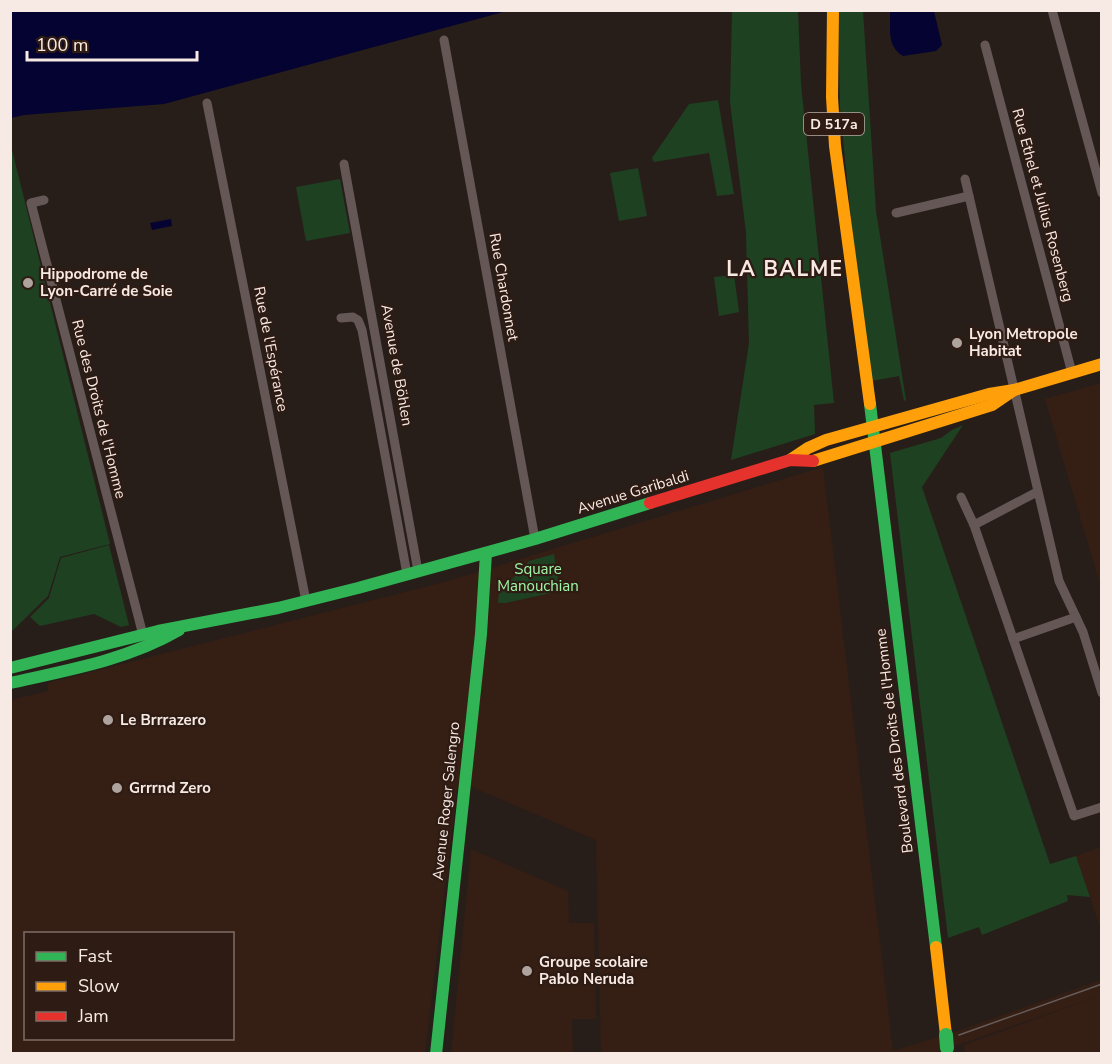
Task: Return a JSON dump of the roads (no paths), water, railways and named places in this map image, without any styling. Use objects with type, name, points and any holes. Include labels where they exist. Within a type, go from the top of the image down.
[{"type":"main road","name":"D 517a","points":[[833,10],[832,97],[835,146],[873,425]]},
{"type":"main road","name":"Avenue Garibaldi","points":[[486,553],[790,460],[826,440],[873,425],[989,394],[1014,390],[1101,364]]},
{"type":"main road","name":"Avenue Garibaldi","points":[[790,460],[814,461],[992,405],[1014,390]]},
{"type":"main road","name":"Boulevard des Droits de l'Homme","points":[[873,425],[947,1046]]},
{"type":"main road","points":[[10,668],[143,635],[306,601],[486,553]]},
{"type":"main road","name":"Avenue Roger Salengro","points":[[436,1053],[480,644],[486,553]]},
{"type":"main road","points":[[10,683],[130,654],[166,638],[182,627]]},
{"type":"main road","points":[[101,661],[130,646],[129,639]]},
{"type":"street","points":[[1052,10],[1101,193]]},
{"type":"street","name":"Rue Chardonnet","points":[[444,40],[535,539]]},
{"type":"street","name":"Rue Ethel et Julius Rosenberg","points":[[985,45],[1072,373]]},
{"type":"street","name":"Rue de l'Espérance","points":[[207,103],[306,601]]},
{"type":"street","name":"Avenue de Böhlen","points":[[344,164],[413,573]]},
{"type":"street","points":[[965,179],[1059,581],[1083,632],[1101,693]]},
{"type":"street","points":[[896,213],[969,196]]},
{"type":"street","name":"Rue des Droits de l'Homme","points":[[44,200],[31,203],[143,635]]},
{"type":"street","points":[[341,318],[353,316],[358,320],[362,330],[413,573]]},
{"type":"street","points":[[974,525],[1037,492]]},
{"type":"street","points":[[961,497],[974,525],[1074,816],[1101,807]]},
{"type":"street","points":[[1013,639],[1076,617]]},
{"type":"tram line","points":[[959,1035],[1102,984]]},
{"type":"place","name":"Hippodrome de Lyon-Carré de Soie","points":[[28,283]]},
{"type":"place","name":"Lyon Metropole Habitat","points":[[957,343]]},
{"type":"place","name":"Le Brrrazero","points":[[108,720]]},
{"type":"place","name":"Grrrnd Zero","points":[[117,788]]},
{"type":"place","name":"Groupe scolaire Pablo Neruda","points":[[527,971]]},
{"type":"district","name":"LA BALME","points":[[785,269]]},
{"type":"park label","name":"Square Manouchian","points":[[538,578]]}]
